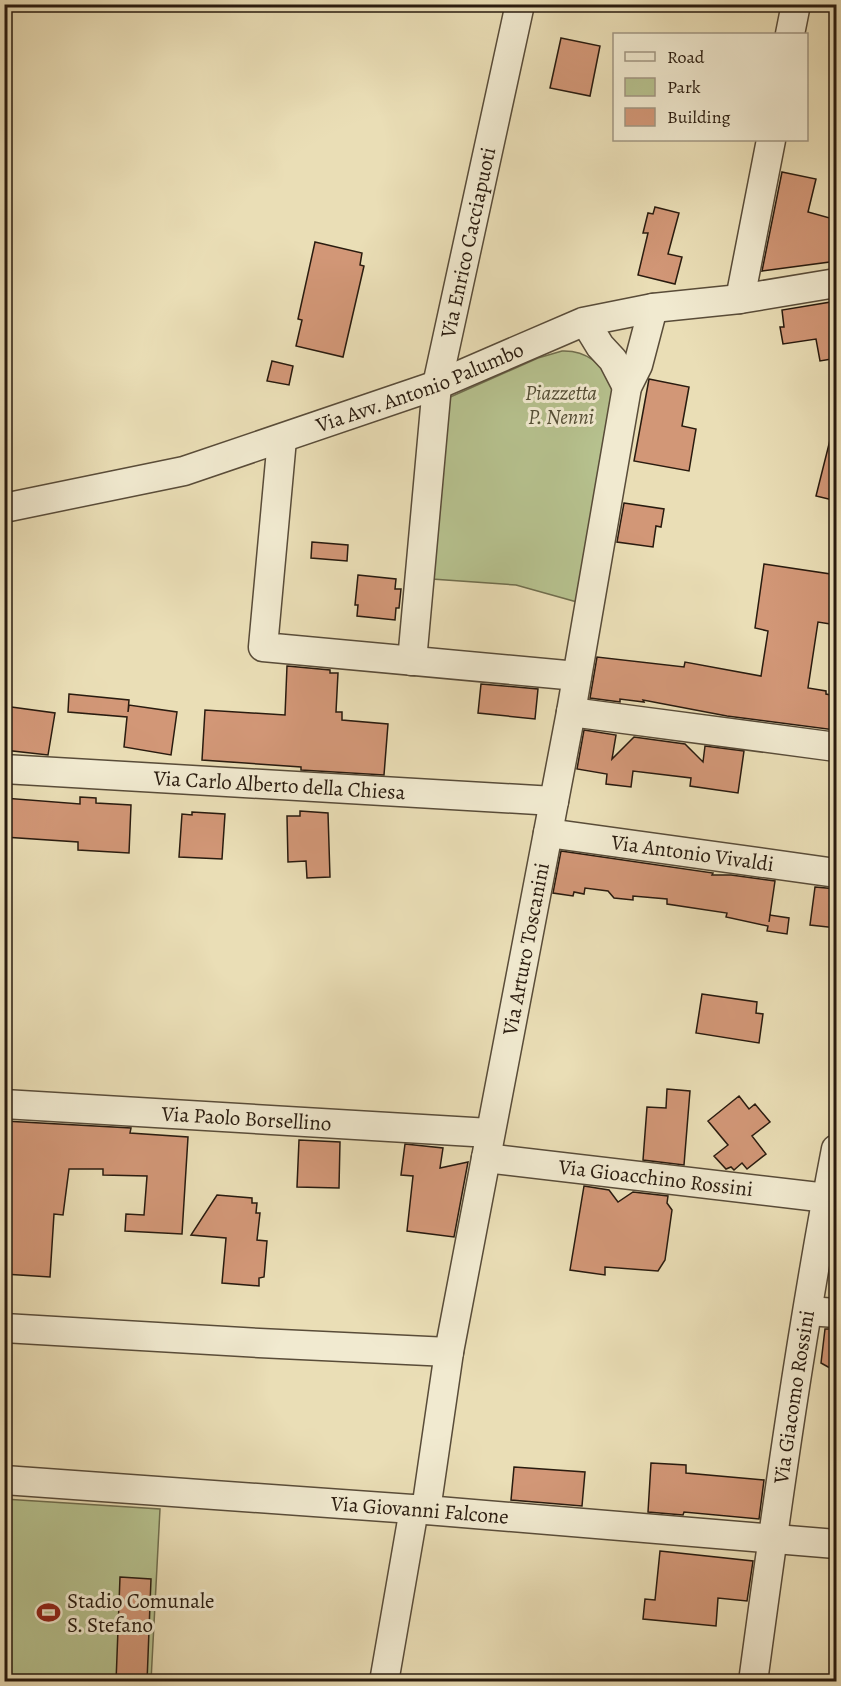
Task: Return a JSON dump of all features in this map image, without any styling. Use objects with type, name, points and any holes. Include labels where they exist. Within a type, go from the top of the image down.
[{"type":"street","name":"Via Enrico Cacciapuoti","points":[[411,661],[438,385],[520,4]]},
{"type":"street","points":[[790,33],[796,4]]},
{"type":"street","points":[[740,299],[771,141]]},
{"type":"street","name":"Via Avv. Antonio Palumbo","points":[[4,508],[184,471],[438,385],[583,322],[653,308],[740,299],[837,283]]},
{"type":"street","name":"Via Arturo Toscanini","points":[[384,1682],[420,1510],[571,712],[627,387],[638,365],[653,308]]},
{"type":"street","points":[[586,323],[600,346],[613,360],[627,387]]},
{"type":"street","points":[[282,439],[263,647],[577,676]]},
{"type":"street","points":[[571,712],[837,747]]},
{"type":"street","name":"Via Carlo Alberto della Chiesa","points":[[4,769],[554,801]]},
{"type":"street","name":"Via Antonio Vivaldi","points":[[548,833],[837,873]]},
{"type":"street","name":"Via Paolo Borsellino","points":[[4,1104],[488,1145]]},
{"type":"street","name":"Via Gioacchino Rossini","points":[[488,1145],[827,1198]]},
{"type":"street","name":"Via Giacomo Rossini","points":[[753,1682],[772,1540],[808,1311],[837,1149]]},
{"type":"street","points":[[808,1311],[837,1313]]},
{"type":"street","points":[[4,1328],[247,1343],[449,1352]]},
{"type":"street","name":"Via Giovanni Falcone","points":[[4,1480],[420,1510],[837,1544]]},
{"type":"green space","name":"Piazzetta P. Nenni","points":[[562,351],[587,356],[617,385],[577,602],[516,585],[432,579],[448,398],[538,358]]},
{"type":"green space","points":[[4,1499],[160,1509],[151,1681],[5,1681]]},
{"type":"building","points":[[561,38],[600,46],[590,96],[550,88]]},
{"type":"building","points":[[782,172],[816,179],[808,212],[837,220],[837,261],[762,271]]},
{"type":"building","points":[[655,207],[679,213],[668,254],[682,257],[675,284],[638,275],[648,233],[643,233],[648,213],[653,214]]},
{"type":"building","points":[[315,242],[362,253],[360,265],[364,266],[343,357],[296,346],[302,320],[298,319]]},
{"type":"building","points":[[837,301],[837,358],[820,361],[816,339],[783,344],[780,327],[784,327],[782,310]]},
{"type":"building","points":[[272,361],[293,366],[289,385],[267,381]]},
{"type":"building","points":[[649,379],[689,387],[682,426],[696,429],[689,471],[634,461]]},
{"type":"building","points":[[831,436],[837,437],[837,501],[816,496]]},
{"type":"building","points":[[624,503],[664,509],[661,527],[656,526],[653,547],[617,542]]},
{"type":"building","points":[[312,542],[348,545],[347,561],[311,558]]},
{"type":"building","points":[[764,564],[837,575],[837,625],[818,622],[808,688],[826,691],[826,694],[837,696],[835,730],[727,716],[643,700],[644,702],[620,699],[620,702],[590,698],[597,657],[684,667],[685,662],[761,676],[768,631],[755,628]]},
{"type":"building","points":[[358,575],[396,579],[395,589],[401,589],[395,620],[357,616],[358,605],[355,605]]},
{"type":"building","points":[[287,666],[330,670],[330,673],[338,673],[336,712],[342,712],[342,720],[388,724],[384,775],[301,770],[301,767],[202,760],[205,710],[285,715]]},
{"type":"building","points":[[481,684],[538,689],[535,719],[478,713]]},
{"type":"building","points":[[69,694],[129,700],[128,712],[129,705],[177,712],[171,755],[124,747],[127,717],[68,712]]},
{"type":"building","points":[[4,706],[55,713],[48,755],[4,750]]},
{"type":"building","points":[[584,730],[616,735],[612,759],[634,737],[685,744],[703,762],[705,746],[744,751],[738,793],[690,786],[691,778],[633,771],[631,787],[606,784],[607,774],[577,769]]},
{"type":"building","points":[[80,797],[96,798],[96,803],[131,805],[129,853],[78,850],[78,842],[4,837],[4,798],[80,804]]},
{"type":"building","points":[[300,811],[328,813],[330,877],[307,878],[306,861],[288,862],[287,816],[300,816]]},
{"type":"building","points":[[192,812],[225,814],[222,859],[179,857],[182,814],[192,815]]},
{"type":"building","points":[[561,851],[713,873],[712,875],[731,875],[775,881],[770,915],[789,918],[787,934],[767,931],[768,926],[726,917],[727,913],[667,904],[667,899],[633,896],[633,900],[614,898],[608,891],[585,888],[584,894],[574,892],[573,896],[553,893]]},
{"type":"building","points":[[815,887],[837,889],[837,928],[810,925]]},
{"type":"building","points":[[702,994],[757,1002],[756,1013],[763,1014],[759,1043],[696,1033]]},
{"type":"building","points":[[667,1089],[690,1091],[684,1165],[643,1160],[647,1107],[666,1108]]},
{"type":"building","points":[[739,1096],[749,1109],[755,1104],[770,1122],[752,1136],[766,1154],[747,1169],[742,1163],[734,1170],[731,1167],[726,1169],[714,1156],[728,1145],[708,1121]]},
{"type":"building","points":[[4,1121],[131,1128],[130,1133],[188,1137],[182,1234],[125,1231],[126,1214],[144,1215],[147,1176],[103,1175],[103,1169],[69,1169],[63,1215],[54,1214],[50,1277],[4,1274]]},
{"type":"building","points":[[299,1140],[340,1142],[339,1188],[297,1187]]},
{"type":"building","points":[[405,1144],[443,1148],[440,1168],[468,1162],[454,1237],[407,1231],[413,1176],[401,1175]]},
{"type":"building","points":[[584,1186],[609,1190],[618,1202],[633,1192],[668,1196],[667,1203],[672,1210],[665,1260],[658,1271],[605,1267],[605,1275],[570,1270]]},
{"type":"building","points":[[217,1195],[252,1198],[252,1203],[257,1203],[256,1213],[260,1213],[257,1240],[267,1241],[264,1277],[259,1278],[259,1286],[222,1283],[226,1238],[191,1235]]},
{"type":"building","points":[[825,1329],[837,1329],[837,1372],[821,1363]]},
{"type":"building","points":[[651,1463],[686,1465],[686,1473],[764,1480],[759,1519],[684,1512],[683,1515],[648,1512]]},
{"type":"building","points":[[514,1467],[585,1472],[582,1506],[511,1500]]},
{"type":"building","points":[[660,1551],[753,1561],[747,1601],[718,1598],[716,1626],[643,1619],[645,1599],[655,1600]]},
{"type":"building","points":[[120,1577],[151,1579],[147,1682],[116,1682]]},
{"type":"place","name":"Stadio Comunale S. Stefano","points":[[49,1613]]}]
